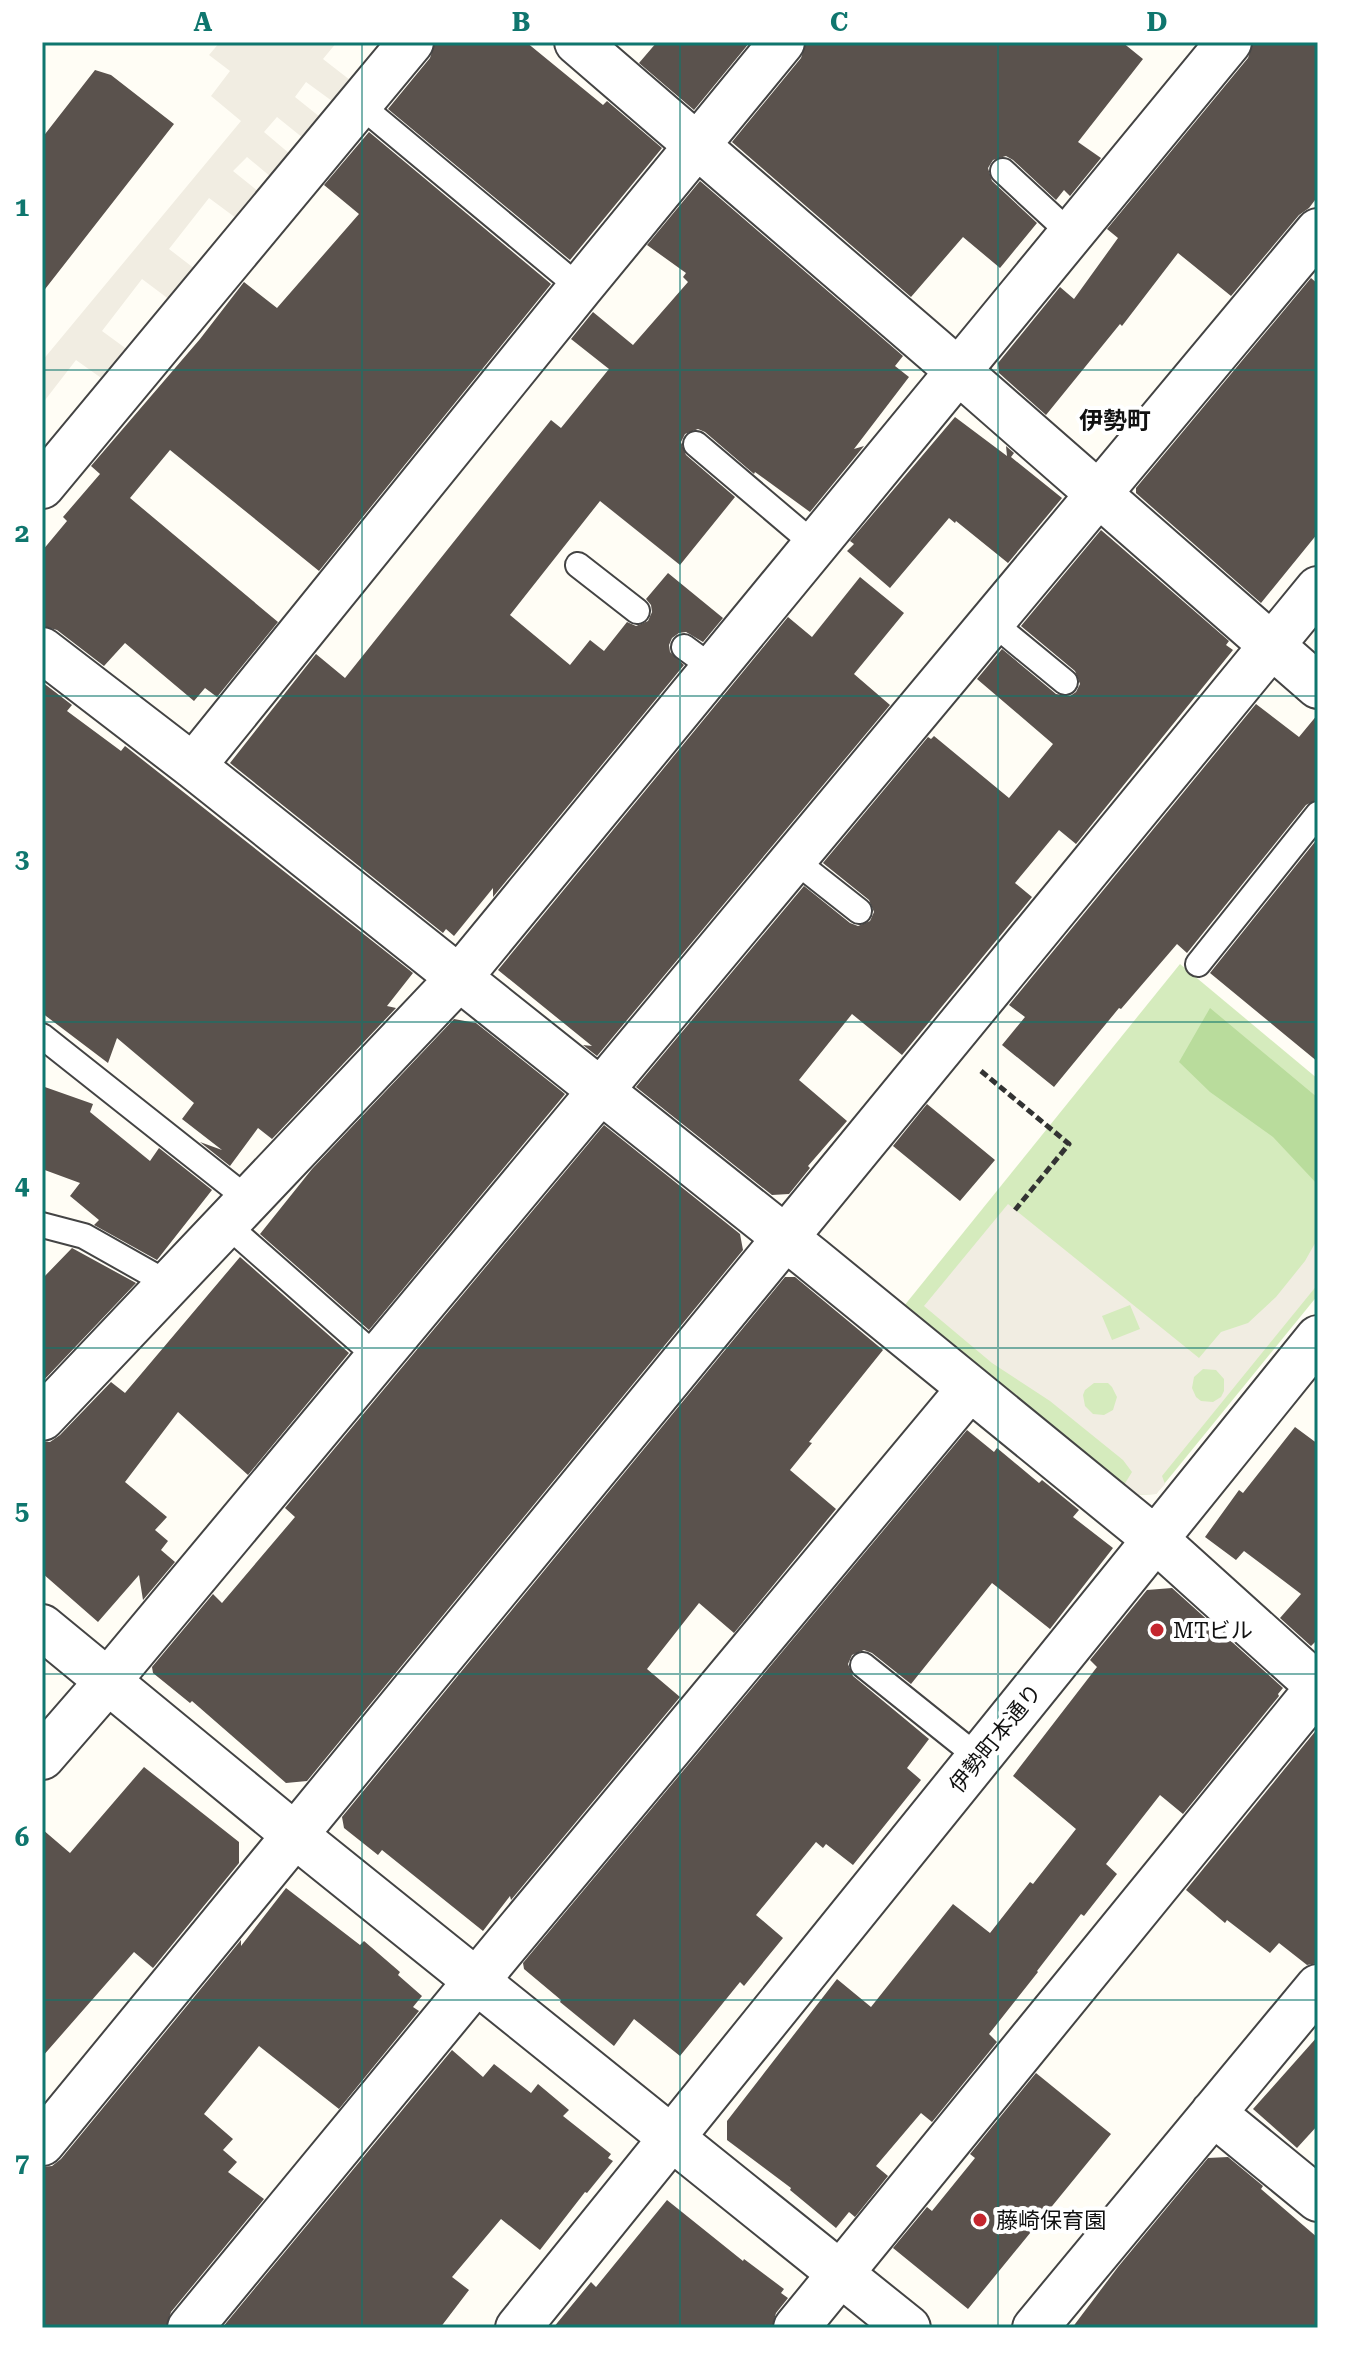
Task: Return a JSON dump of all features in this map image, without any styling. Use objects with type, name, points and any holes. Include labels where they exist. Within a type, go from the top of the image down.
[{"type":"street","points":[[42,486],[411,42]]},
{"type":"street","points":[[577,42],[1318,686]]},
{"type":"street","points":[[193,766],[782,42]]},
{"type":"street","points":[[42,1418],[458,979],[699,658],[815,545],[1229,42]]},
{"type":"street","points":[[42,1757],[1318,231]]},
{"type":"street","points":[[42,2143],[1318,589]]},
{"type":"street","points":[[42,650],[193,766],[786,1238],[1155,1539],[1318,1687],[796,2328]]},
{"type":"street","name":"伊勢町本通り","points":[[518,2328],[1318,1338]]},
{"type":"street","points":[[190,2328],[970,1388]]},
{"type":"street","points":[[42,1627],[296,1836],[908,2328]]},
{"type":"street","points":[[1035,2328],[1318,1987]]},
{"type":"street","points":[[1213,2113],[1318,2199]]},
{"type":"lane","points":[[359,104],[580,288]]},
{"type":"lane","points":[[1003,171],[1071,234]]},
{"type":"lane","points":[[696,444],[815,545]]},
{"type":"lane","points":[[578,565],[637,611]]},
{"type":"lane","points":[[992,622],[1065,682]]},
{"type":"lane","points":[[1198,964],[1318,814]]},
{"type":"lane","points":[[793,859],[859,911]]},
{"type":"lane","points":[[42,1036],[238,1212],[377,1357]]},
{"type":"lane","points":[[42,1225],[84,1236],[169,1284]]},
{"type":"lane","points":[[863,1665],[979,1758]]},
{"type":"path","points":[[947,1042],[1069,1144],[1015,1210]]},
{"type":"green space","points":[[1180,964],[1318,1079],[1318,1295],[1156,1494],[1136,1495],[904,1306]]},
{"type":"green space","points":[[1210,1008],[1318,1098],[1318,1185],[1273,1137],[1210,1092],[1179,1062]]},
{"type":"shaded area","points":[[220,42],[337,42],[323,59],[350,80],[332,101],[306,82],[295,97],[320,117],[303,138],[277,117],[264,132],[290,154],[271,177],[247,157],[233,171],[259,192],[236,218],[209,198],[169,249],[195,269],[170,300],[142,279],[102,331],[128,350],[104,380],[76,360],[42,404],[42,361],[241,121],[211,96],[230,71],[209,55]]},
{"type":"shaded area","points":[[1008,1204],[1199,1358],[1221,1332],[1248,1323],[1276,1297],[1305,1261],[1318,1238],[1318,1284],[1162,1476],[1165,1484],[1156,1494],[1136,1495],[1124,1485],[1132,1472],[1123,1460],[1050,1401],[992,1363],[924,1306]],"holes":[[[1130,1305],[1140,1329],[1112,1340],[1102,1316]],[[1203,1369],[1216,1370],[1224,1379],[1221,1397],[1213,1402],[1201,1401],[1192,1388],[1194,1377]],[[1094,1383],[1108,1383],[1117,1397],[1113,1410],[1104,1415],[1093,1414],[1085,1406],[1085,1390]]]},
{"type":"building","points":[[435,42],[526,42],[603,105],[607,101],[662,148],[570,260],[388,109],[430,58]]},
{"type":"building","points":[[657,42],[750,42],[694,110],[639,63]]},
{"type":"building","points":[[806,42],[1122,42],[1143,59],[1078,142],[1101,158],[1070,196],[1064,190],[1056,200],[1013,160],[1006,156],[993,160],[988,168],[992,181],[1037,223],[1000,268],[963,237],[911,297],[732,142],[801,58]]},
{"type":"building","points":[[1253,42],[1318,42],[1318,196],[1231,296],[1178,253],[1122,326],[1120,324],[1046,415],[999,373],[998,363],[1060,287],[1074,299],[1118,238],[1107,229],[1248,58]]},
{"type":"building","points":[[95,70],[111,75],[174,124],[42,293],[42,138]]},
{"type":"building","points":[[369,132],[551,284],[319,571],[170,450],[130,498],[278,622],[217,697],[205,688],[194,701],[125,643],[104,666],[57,630],[42,626],[42,551],[67,521],[63,517],[100,474],[91,466],[200,339],[244,282],[277,308],[359,214],[324,185]]},
{"type":"building","points":[[700,181],[903,356],[895,366],[909,377],[854,449],[864,446],[810,512],[754,474],[705,432],[698,429],[685,434],[681,442],[686,455],[735,497],[680,565],[600,501],[510,615],[570,665],[590,640],[604,651],[627,622],[636,626],[648,621],[652,612],[646,599],[668,573],[723,618],[703,642],[686,632],[672,638],[670,652],[684,665],[493,897],[493,888],[454,936],[446,929],[443,933],[230,763],[316,654],[345,678],[551,420],[561,428],[609,369],[571,339],[593,312],[633,345],[688,282],[683,277],[686,273],[647,245]]},
{"type":"building","points":[[1311,278],[1318,284],[1318,533],[1261,603],[1136,493],[1136,488]]},
{"type":"building","points":[[955,417],[1007,456],[1006,446],[1014,453],[1011,457],[1062,498],[1008,563],[949,518],[890,588],[847,551],[854,544],[850,541]]},
{"type":"building","points":[[1101,530],[1229,641],[1226,645],[1233,650],[1076,844],[1059,830],[1015,883],[1032,897],[902,1055],[852,1014],[799,1080],[847,1121],[808,1166],[810,1168],[789,1194],[772,1195],[636,1087],[804,886],[850,923],[858,926],[870,921],[874,912],[869,900],[823,863],[928,737],[931,739],[934,736],[1009,798],[1053,744],[977,679],[1002,649],[1056,694],[1070,696],[1076,692],[1080,684],[1075,671],[1021,626]]},
{"type":"building","points":[[860,577],[904,613],[854,674],[890,705],[597,1056],[583,1045],[592,1046],[498,970],[788,617],[812,637]]},
{"type":"building","points":[[42,682],[72,705],[67,711],[121,751],[125,746],[413,973],[387,1006],[396,1008],[272,1139],[258,1128],[230,1166],[200,1142],[222,1150],[182,1119],[194,1103],[117,1038],[108,1063],[42,1013]]},
{"type":"building","points":[[1256,704],[1299,737],[1318,714],[1318,799],[1306,805],[1187,953],[1177,944],[1054,1087],[1002,1045],[1025,1017],[1009,1005]]},
{"type":"building","points":[[1318,838],[1318,1062],[1210,973]]},
{"type":"building","points":[[454,1019],[476,1023],[565,1094],[369,1330],[260,1234],[312,1169]]},
{"type":"building","points":[[42,1086],[93,1104],[90,1112],[150,1161],[159,1148],[212,1190],[157,1260],[94,1225],[99,1220],[70,1196],[80,1183],[42,1169]]},
{"type":"building","points":[[927,1104],[995,1160],[960,1201],[893,1146]]},
{"type":"building","points":[[604,1125],[740,1234],[743,1250],[307,1781],[286,1783],[192,1701],[190,1703],[153,1673],[152,1667],[213,1594],[222,1603],[295,1517],[285,1508]]},
{"type":"building","points":[[72,1248],[136,1283],[42,1382],[42,1279]]},
{"type":"building","points":[[240,1257],[349,1353],[248,1475],[178,1412],[125,1482],[167,1517],[155,1530],[168,1541],[161,1550],[175,1562],[143,1600],[139,1575],[98,1622],[42,1573],[42,1442],[50,1442],[60,1435],[111,1382],[125,1393]]},
{"type":"building","points":[[785,1277],[795,1277],[883,1350],[790,1470],[836,1509],[734,1633],[699,1603],[647,1669],[680,1697],[483,1931],[382,1850],[378,1855],[344,1828],[342,1817]]},
{"type":"building","points":[[1295,1427],[1318,1444],[1318,1639],[1311,1646],[1280,1618],[1301,1594],[1244,1551],[1236,1560],[1205,1537],[1239,1490],[1243,1493]]},
{"type":"building","points":[[967,1430],[994,1452],[997,1448],[1039,1483],[1042,1480],[1079,1510],[1073,1517],[1113,1548],[1050,1629],[992,1583],[911,1684],[872,1653],[864,1650],[852,1655],[848,1664],[853,1676],[929,1739],[907,1768],[921,1780],[853,1865],[826,1844],[823,1848],[816,1842],[756,1915],[783,1938],[744,1986],[740,1982],[680,2056],[634,2019],[614,2046],[560,2002],[524,1969],[523,1963]]},
{"type":"building","points":[[1172,1588],[1283,1688],[1279,1696],[1183,1814],[1160,1795],[1106,1864],[1117,1874],[1084,1916],[1081,1914],[989,2034],[997,2042],[932,2122],[921,2113],[876,2166],[888,2176],[855,2217],[849,2212],[836,2228],[791,2188],[727,2140],[727,2121],[837,1979],[871,2007],[953,1904],[990,1933],[1030,1882],[1033,1884],[1076,1829],[1013,1776],[1097,1667],[1090,1660],[1147,1590]]},
{"type":"building","points":[[1318,1728],[1318,1963],[1307,1965],[1279,1943],[1270,1953],[1227,1920],[1225,1923],[1186,1890]]},
{"type":"building","points":[[144,1767],[239,1842],[239,1863],[153,1968],[134,1952],[42,2057],[42,1829],[70,1853]]},
{"type":"building","points":[[286,1888],[360,1945],[364,1941],[400,1972],[398,1975],[422,1996],[413,2007],[419,2011],[339,2109],[259,2046],[204,2114],[233,2139],[223,2150],[237,2162],[228,2172],[264,2199],[171,2312],[166,2328],[42,2328],[42,2167],[52,2166],[61,2159],[241,1940],[241,1946]]},
{"type":"building","points":[[1318,2036],[1318,2125],[1297,2148],[1253,2109]]},
{"type":"building","points":[[452,2050],[483,2077],[494,2064],[531,2093],[538,2084],[569,2110],[563,2116],[611,2154],[608,2158],[613,2161],[540,2250],[501,2219],[452,2277],[469,2290],[440,2328],[222,2328]]},
{"type":"building","points":[[1036,2073],[1111,2134],[968,2309],[893,2248],[927,2207],[932,2211],[975,2158],[970,2154]]},
{"type":"building","points":[[1228,2157],[1318,2238],[1318,2328],[1072,2328],[1208,2158]]},
{"type":"building","points":[[667,2200],[743,2261],[784,2289],[781,2293],[788,2298],[776,2313],[772,2328],[553,2328],[591,2282],[596,2287]]},
{"type":"place","name":"MTビル","points":[[1157,1630]]},
{"type":"place","name":"藤崎保育園","points":[[980,2220]]},
{"type":"district","name":"伊勢町","points":[[1115,421]]}]
